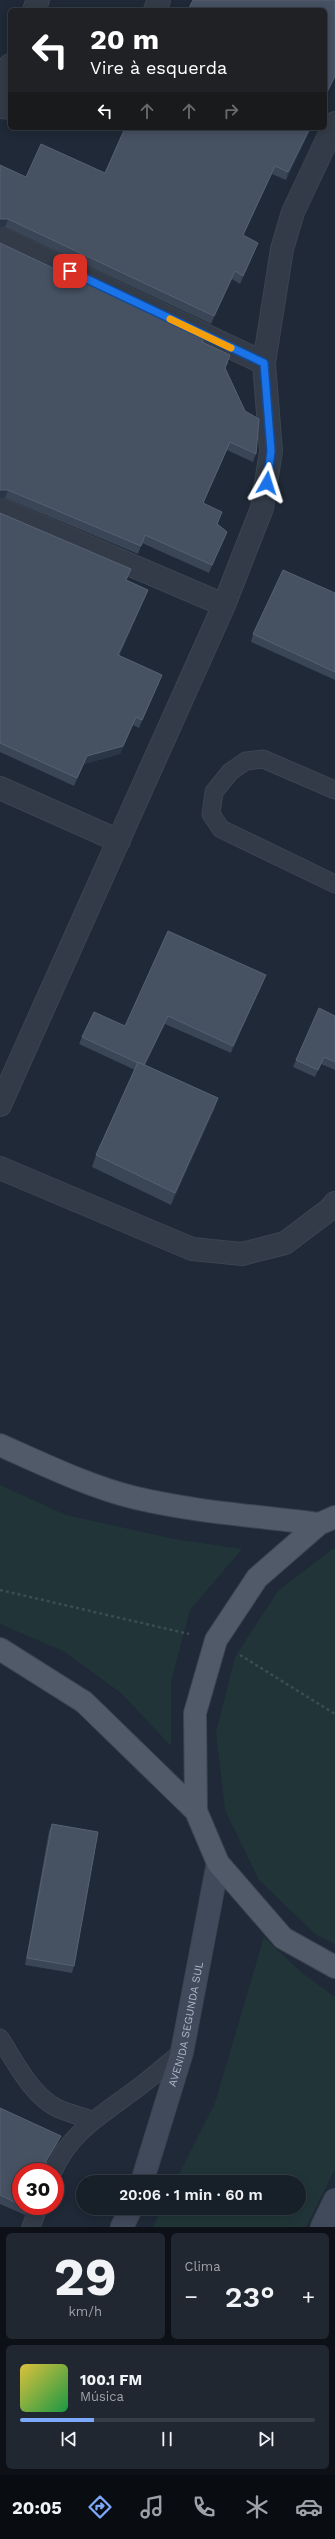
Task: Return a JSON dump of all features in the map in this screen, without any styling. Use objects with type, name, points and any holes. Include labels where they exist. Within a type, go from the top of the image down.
[{"type":"main road","points":[[0,1445],[55,1469],[134,1497],[178,1506],[327,1520]]},
{"type":"main road","points":[[327,1520],[256,1578],[216,1640],[195,1713],[196,1811],[218,1863],[283,1938],[335,1967]]},
{"type":"main road","points":[[0,1649],[84,1702],[196,1811]]},
{"type":"main road","name":"AVENIDA SEGUNDA SUL","points":[[144,2175],[182,2052],[218,1863]]},
{"type":"main road","points":[[322,2227],[335,2200]]},
{"type":"main road","points":[[122,2227],[128,2215]]},
{"type":"street","points":[[0,89],[8,71]]},
{"type":"street","points":[[0,1105],[224,605],[262,508],[271,451],[264,363],[282,249],[293,212],[335,123]]},
{"type":"street","points":[[0,238],[264,363]]},
{"type":"street","points":[[0,509],[224,605]]},
{"type":"street","points":[[0,788],[119,840]]},
{"type":"street","points":[[0,1168],[192,1249],[242,1254],[285,1243],[330,1209],[335,1203]]},
{"type":"lane","points":[[335,790],[263,759],[246,761],[230,772],[214,792],[211,814],[221,829],[335,884]]},
{"type":"lane","points":[[0,2038],[38,2093],[56,2108],[92,2120]]},
{"type":"lane","points":[[56,2163],[58,2158],[92,2120],[140,2087],[182,2052]]},
{"type":"lane","points":[[31,2227],[36,2215]]},
{"type":"path","points":[[0,1590],[216,1640],[335,1714]]},
{"type":"green space","points":[[0,1485],[66,1515],[174,1539],[242,1549],[190,1610],[171,1682],[171,1746],[121,1693],[63,1651],[0,1624]]},
{"type":"green space","points":[[335,1547],[335,1944],[315,1934],[259,1880],[225,1810],[216,1732],[235,1657],[278,1591]]},
{"type":"green space","points":[[264,1937],[301,1972],[335,1997],[335,2169],[306,2227],[153,2227],[159,2215],[306,2215],[306,2175],[179,2175],[215,2103]]},
{"type":"building","points":[[193,0],[335,0],[335,76],[327,92],[327,8],[189,8]]},
{"type":"building","points":[[124,130],[309,130],[288,172],[275,166],[243,235],[258,243],[243,276],[235,271],[214,316],[8,219],[0,219],[0,165],[26,177],[41,144],[105,173]]},
{"type":"building","points":[[0,243],[204,339],[202,342],[230,355],[225,368],[245,411],[259,419],[256,454],[230,442],[203,503],[222,512],[217,524],[227,532],[212,565],[145,535],[141,546],[8,490],[0,490]]},
{"type":"building","points":[[0,513],[131,569],[126,580],[148,590],[118,655],[162,675],[142,720],[136,717],[123,746],[87,756],[77,778],[0,743]]},
{"type":"building","points":[[283,570],[335,593],[335,672],[253,634]]},
{"type":"building","points":[[168,931],[266,975],[233,1046],[168,1016],[144,1065],[82,1037],[94,1012],[125,1026]]},
{"type":"building","points":[[319,1008],[335,1016],[335,1062],[324,1057],[318,1070],[296,1060]]},
{"type":"building","points":[[138,1062],[218,1098],[175,1193],[96,1155]]},
{"type":"building","points":[[52,1824],[98,1832],[74,1966],[27,1958]]},
{"type":"building","points":[[0,2108],[61,2136],[46,2163],[12,2163],[12,2201],[0,2195]]},
{"type":"slow traffic","points":[[170,319],[231,348]]},
{"type":"route","points":[[70,271],[264,363],[271,451],[267,483]]}]
